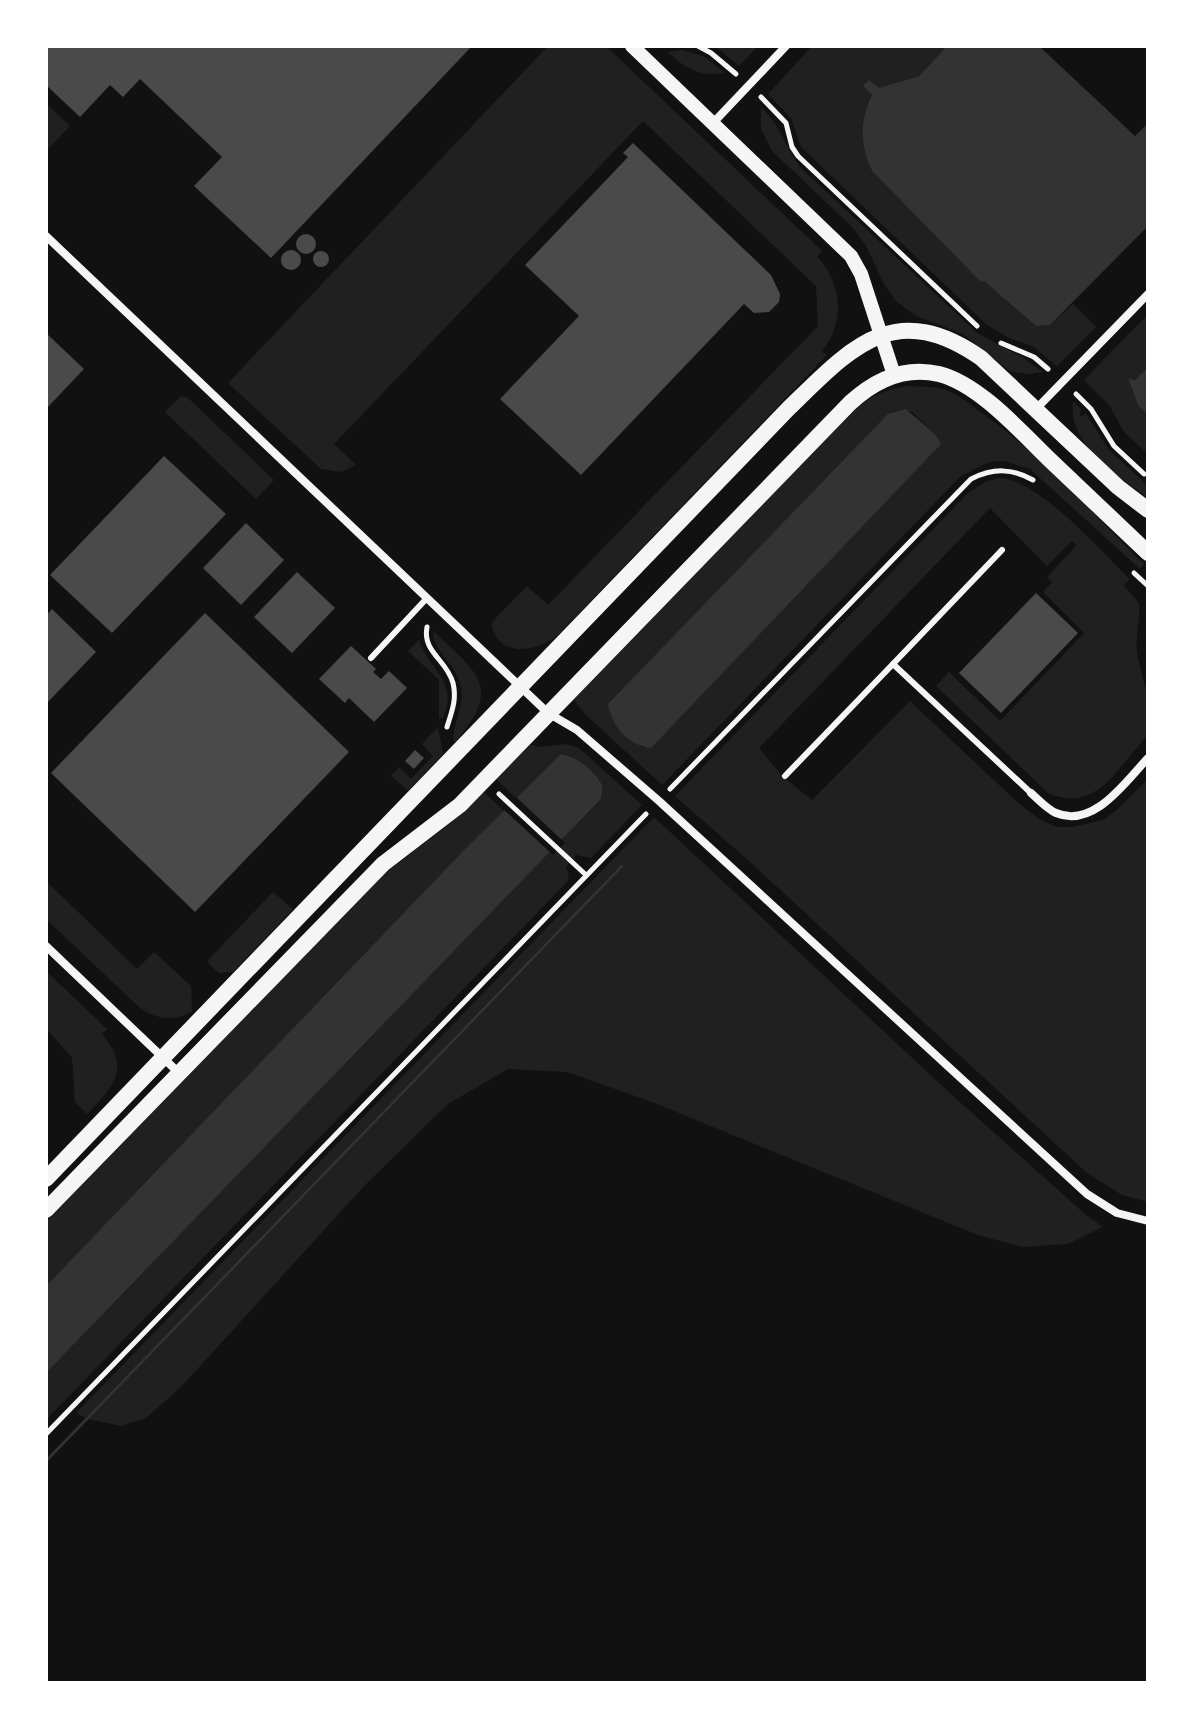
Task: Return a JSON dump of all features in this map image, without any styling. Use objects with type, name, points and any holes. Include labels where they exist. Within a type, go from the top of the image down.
[{"type":"main road","points":[[46,1179],[788,409],[845,355],[881,335],[918,332],[958,344],[981,358],[1118,487],[1148,510]]},
{"type":"main road","points":[[46,1210],[383,864],[460,805],[850,403],[873,384],[894,375],[922,372],[963,384],[1021,433],[1148,553]]},
{"type":"street","points":[[632,46],[851,256],[861,274],[894,375]]},
{"type":"street","points":[[713,123],[786,46]]},
{"type":"street","points":[[46,236],[548,713],[577,730],[659,801],[1087,1194],[1117,1213],[1148,1221]]},
{"type":"street","points":[[1036,410],[1148,294]]},
{"type":"street","points":[[1031,793],[1057,813],[1071,816],[1096,810],[1148,758]]},
{"type":"street","points":[[46,946],[178,1072]]},
{"type":"lane","points":[[785,776],[1002,550]]},
{"type":"lane","points":[[371,658],[427,598]]},
{"type":"lane","points":[[893,664],[1031,793]]},
{"type":"path","points":[[698,46],[730,69]]},
{"type":"path","points":[[765,101],[786,123],[792,147],[798,156],[987,335]]},
{"type":"path","points":[[995,340],[1034,357],[1051,371]]},
{"type":"path","points":[[1075,394],[1091,409],[1114,446],[1148,477]]},
{"type":"path","points":[[46,1434],[971,479],[997,470],[1008,470],[1039,484]]},
{"type":"path","points":[[1124,564],[1144,583]]},
{"type":"path","points":[[435,606],[425,637],[427,645],[453,683],[453,711],[446,731],[447,745],[455,754]]},
{"type":"path","points":[[484,780],[586,875]]},
{"type":"shaded area","points":[[548,46],[606,46],[822,251],[817,256],[832,278],[838,315],[830,340],[822,351],[827,355],[558,635],[541,645],[521,649],[511,648],[496,637],[493,621],[527,586],[548,605],[818,326],[816,286],[643,121],[334,444],[356,465],[341,472],[321,469],[228,383]]},
{"type":"shaded area","points":[[715,46],[758,46],[739,66]]},
{"type":"shaded area","points":[[812,46],[947,46],[919,76],[878,89],[863,86],[872,95],[863,124],[863,142],[868,161],[872,171],[981,281],[1036,326],[1050,325],[1073,304],[1096,327],[1057,366],[1034,347],[987,325],[801,147],[791,118],[768,94]]},
{"type":"shaded area","points":[[947,46],[1039,46],[1135,136],[1148,123],[1148,226],[1050,325],[1036,326],[984,281],[981,282],[872,171],[868,161],[863,142],[863,124],[872,95],[863,86],[869,80],[879,88],[919,76]]},
{"type":"shaded area","points":[[682,50],[703,56],[725,73],[708,74],[694,70],[668,52]]},
{"type":"shaded area","points":[[46,103],[70,126],[46,151]]},
{"type":"shaded area","points":[[761,107],[773,120],[800,167],[977,333],[1043,372],[1011,372],[963,334],[916,316],[896,301],[853,228],[772,151],[761,129]]},
{"type":"shaded area","points":[[1148,314],[1148,367],[1135,380],[1129,378],[1136,398],[1148,415],[1148,454],[1124,432],[1109,405],[1084,380]]},
{"type":"shaded area","points":[[1148,367],[1148,415],[1138,405],[1128,378],[1135,380]]},
{"type":"shaded area","points":[[909,386],[952,392],[1008,433],[1049,469],[1144,564],[1140,569],[1030,469],[1004,461],[989,462],[961,476],[662,785],[586,715],[573,699],[845,417],[874,396]],"holes":[[[911,411],[935,434],[644,748],[625,736]]]},
{"type":"shaded area","points":[[180,397],[187,397],[274,480],[256,499],[165,412]]},
{"type":"shaded area","points":[[1073,401],[1082,410],[1079,414],[1082,417],[1085,413],[1109,450],[1148,486],[1148,498],[1109,469],[1086,445],[1078,432]]},
{"type":"shaded area","points":[[906,409],[935,434],[941,444],[651,748],[628,739],[613,720],[608,704],[888,414]]},
{"type":"shaded area","points":[[999,478],[1015,481],[1050,503],[1130,579],[1124,586],[1139,603],[1137,652],[1148,701],[1149,721],[1145,738],[1113,776],[1085,796],[1074,798],[1048,793],[936,686],[949,672],[1000,721],[1084,633],[1043,592],[1052,582],[1047,577],[1077,545],[1072,541],[1047,566],[990,508],[759,748],[783,777],[812,800],[910,701],[1017,802],[1039,819],[1056,827],[1103,820],[1148,779],[1148,1202],[1122,1195],[1086,1172],[675,796],[968,493],[985,482]]},
{"type":"shaded area","points":[[433,631],[473,670],[479,682],[481,694],[478,708],[454,743],[461,687],[455,671],[436,645]]},
{"type":"shaded area","points":[[419,640],[445,685],[448,695],[443,718],[439,718],[439,680],[408,651]]},
{"type":"shaded area","points":[[438,727],[443,754],[408,791],[391,776],[399,767],[411,779],[433,756],[422,744]]},
{"type":"shaded area","points":[[566,744],[579,748],[642,805],[591,858],[576,855],[566,867],[569,874],[567,882],[46,1420],[46,1373],[601,799],[603,786],[588,767],[561,754],[517,799],[495,778],[531,745]]},
{"type":"shaded area","points":[[561,754],[580,762],[595,775],[603,786],[601,799],[46,1373],[46,1286],[463,851]]},
{"type":"shaded area","points":[[483,791],[505,812],[463,851],[46,1286],[46,1222],[375,881],[451,823]]},
{"type":"shaded area","points":[[654,817],[951,1094],[1103,1227],[1068,1244],[1023,1247],[978,1235],[652,1102],[567,1072],[508,1069],[448,1104],[365,1185],[182,1386],[146,1418],[121,1426],[88,1419],[623,867],[621,865],[86,1418],[76,1413]]},
{"type":"shaded area","points":[[621,865],[624,866],[46,1463],[46,1459]]},
{"type":"shaded area","points":[[46,881],[137,969],[154,952],[191,986],[192,1012],[166,1018],[140,1008],[46,919]]},
{"type":"shaded area","points":[[273,892],[293,909],[233,972],[219,973],[208,960]]},
{"type":"shaded area","points":[[46,971],[107,1029],[102,1034],[116,1057],[116,1077],[105,1095],[87,1114],[75,1102],[72,1058],[46,1028]]},
{"type":"pier","points":[[515,796],[565,843],[553,855],[503,809]]},
{"type":"building","points":[[46,46],[472,46],[271,258],[194,186],[222,157],[140,79],[123,97],[110,85],[80,117],[46,85]]},
{"type":"building","points":[[633,143],[771,275],[780,294],[779,302],[769,312],[754,313],[744,304],[581,475],[500,399],[579,316],[525,265],[628,157],[623,153]]},
{"type":"building","points":[[306,234],[313,237],[316,244],[313,251],[306,254],[299,251],[296,244],[299,237]]},
{"type":"building","points":[[291,250],[298,253],[301,260],[298,267],[291,270],[284,267],[281,260],[284,253]]},
{"type":"building","points":[[318,251],[324,251],[329,259],[327,265],[318,267],[313,262],[313,256]]},
{"type":"building","points":[[46,333],[84,369],[46,409]]},
{"type":"building","points":[[164,456],[226,514],[112,633],[50,575]]},
{"type":"building","points":[[246,523],[284,560],[241,605],[203,568]]},
{"type":"building","points":[[297,572],[335,608],[292,653],[254,617]]},
{"type":"building","points":[[1036,593],[1078,633],[1001,713],[959,673]]},
{"type":"building","points":[[52,609],[96,652],[46,704],[46,616]]},
{"type":"building","points":[[205,613],[349,752],[195,912],[51,773]]},
{"type":"building","points":[[351,646],[376,669],[373,672],[381,679],[389,671],[407,688],[374,722],[349,698],[345,703],[319,679]]},
{"type":"building","points":[[415,750],[424,758],[414,769],[405,761]]}]
